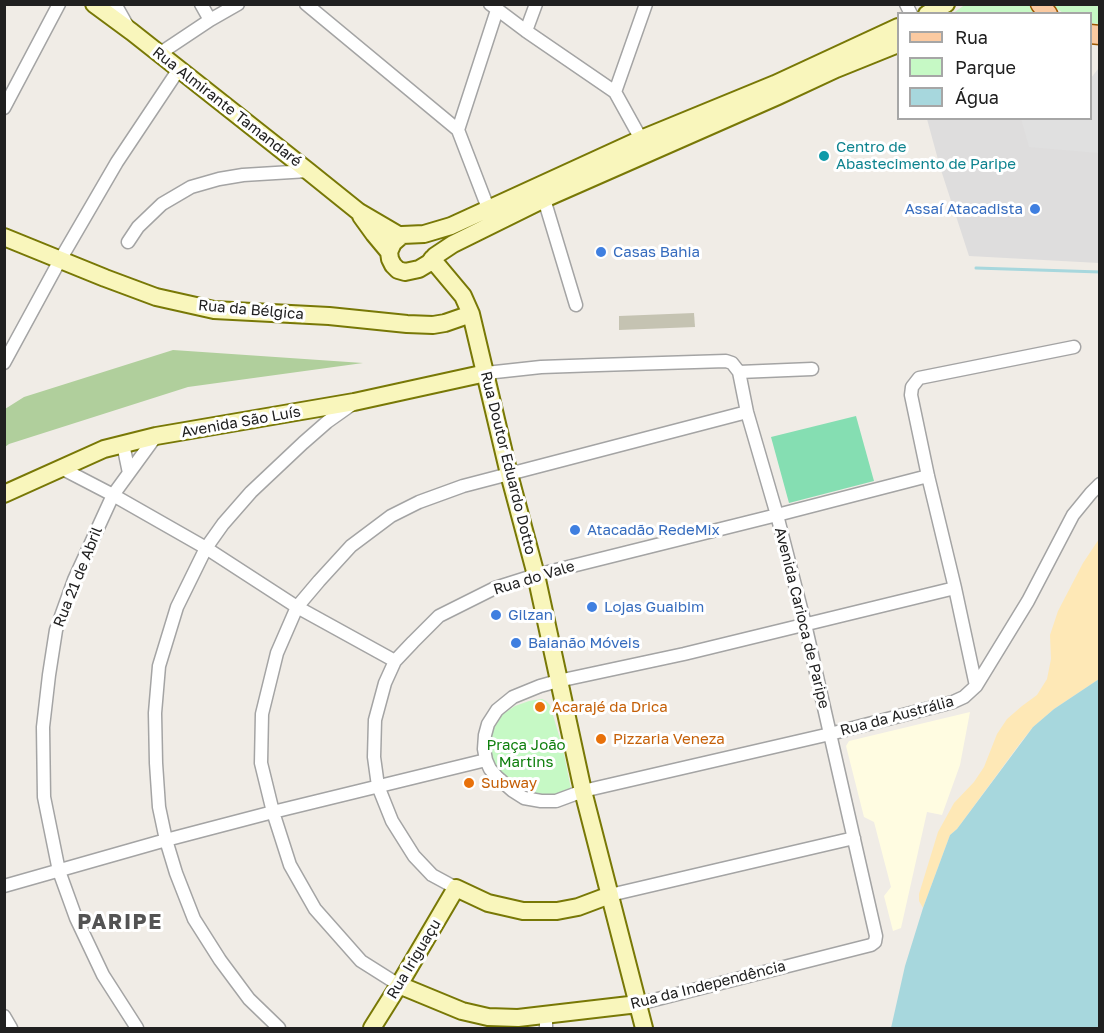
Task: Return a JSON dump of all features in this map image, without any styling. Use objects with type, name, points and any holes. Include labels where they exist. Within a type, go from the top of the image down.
[{"type":"main road","name":"Rua Almirante Tamandaré","points":[[94,4],[359,212],[400,236]]},
{"type":"main road","points":[[931,12],[946,4]]},
{"type":"main road","points":[[389,252],[393,243],[400,236],[424,234],[451,226],[641,139],[775,84],[897,27]]},
{"type":"main road","points":[[432,259],[453,244],[544,199],[836,69],[897,44]]},
{"type":"main road","name":"Rua Almirante Tamandaré","points":[[359,212],[389,252],[390,259],[398,270],[405,272],[419,269],[432,259]]},
{"type":"main road","name":"Rua da Bélgica","points":[[4,237],[156,297],[214,309],[433,325],[471,314]]},
{"type":"main road","name":"Rua Doutor Eduardo Dotto","points":[[432,259],[463,296],[471,314],[536,575],[583,791],[644,1029]]},
{"type":"main road","name":"Avenida São Luís","points":[[4,494],[104,449],[123,444],[156,436],[354,402],[486,373]]},
{"type":"main road","name":"Rua do Vale","points":[[456,888],[488,903],[523,911],[557,911],[578,907],[610,895]]},
{"type":"main road","name":"Rua Iriguaçu","points":[[372,1029],[456,888]]},
{"type":"main road","name":"Rua da Independência","points":[[399,985],[462,1011],[489,1017],[546,1022],[638,1004]]},
{"type":"street","points":[[4,108],[59,4]]},
{"type":"street","points":[[115,4],[132,32]]},
{"type":"street","points":[[201,4],[210,20]]},
{"type":"street","points":[[159,54],[238,4]]},
{"type":"street","points":[[306,4],[458,130],[488,208]]},
{"type":"street","points":[[526,31],[536,4]]},
{"type":"street","points":[[615,92],[646,4]]},
{"type":"street","points":[[458,130],[494,7],[615,92],[641,139]]},
{"type":"street","points":[[4,363],[117,162],[179,69]]},
{"type":"street","points":[[128,242],[138,227],[162,204],[192,187],[219,178],[308,171]]},
{"type":"street","points":[[544,199],[576,305]]},
{"type":"street","points":[[976,686],[928,476],[911,395],[912,387],[919,378],[1074,347]]},
{"type":"street","points":[[486,373],[541,367],[726,361],[732,363],[739,372],[812,369]]},
{"type":"street","name":"Avenida Carioca de Paripe","points":[[739,372],[747,412],[805,624],[876,936]]},
{"type":"street","points":[[279,1029],[249,999],[220,960],[194,919],[176,873],[159,807],[155,713],[159,666],[177,607],[206,549],[224,524],[251,492],[316,432],[354,402]]},
{"type":"street","points":[[316,409],[318,426],[316,432]]},
{"type":"street","name":"Rua da Independência","points":[[399,985],[361,961],[315,909],[290,865],[273,812],[261,763],[262,714],[277,653],[297,607],[351,546],[391,516],[419,502],[463,486],[747,412]]},
{"type":"street","name":"Rua 21 de Abril","points":[[137,1029],[103,975],[76,918],[59,871],[44,798],[43,727],[56,630],[74,579],[113,495],[156,436]]},
{"type":"street","points":[[123,444],[129,473]]},
{"type":"street","points":[[61,468],[113,495],[206,549],[297,607],[395,661]]},
{"type":"street","name":"Rua do Vale","points":[[456,888],[432,875],[414,856],[392,821],[378,786],[374,757],[375,720],[395,661],[439,616],[495,588],[536,575],[928,476]]},
{"type":"street","name":"Rua da Austrália","points":[[583,791],[830,734],[953,702],[964,697],[976,686],[1028,601],[1072,515],[1100,484]]},
{"type":"street","points":[[583,791],[556,801],[541,801],[525,798],[497,777],[490,769],[484,749],[488,724],[497,710],[513,697],[558,681],[684,654],[954,588]]},
{"type":"street","points":[[4,885],[273,812],[486,760]]},
{"type":"street","name":"Rua do Vale","points":[[610,895],[854,838]]},
{"type":"street","name":"Rua da Independência","points":[[638,1004],[871,945],[875,942],[876,936]]},
{"type":"street","points":[[4,1016],[11,1029]]},
{"type":"shaded area","points":[[1099,68],[1099,263],[969,256],[927,120],[1092,120],[1092,77]]},
{"type":"shaded area","points":[[1099,68],[1099,153],[1029,147],[1021,120],[1092,120],[1092,77]]},
{"type":"shaded area","points":[[694,313],[695,327],[619,330],[619,316]]},
{"type":"shaded area","points":[[970,712],[960,765],[942,815],[927,812],[901,928],[893,931],[884,896],[891,887],[874,822],[864,817],[846,746],[849,741]]},
{"type":"green space","points":[[966,4],[1030,5],[1035,12],[995,12],[955,12]]},
{"type":"green space","points":[[1052,5],[1099,5],[1099,24],[1092,23],[1092,12],[1062,12]]},
{"type":"green space","points":[[173,350],[363,363],[188,387],[5,447],[5,409],[24,397]]},
{"type":"green space","points":[[856,416],[874,481],[789,503],[771,437]]},
{"type":"green space","name":"Praça João Martins","points":[[542,699],[550,705],[563,749],[571,789],[539,803],[494,773],[489,748],[492,731],[503,714],[515,706]]},
{"type":"sand","points":[[1099,539],[1099,679],[1054,709],[1033,727],[1021,742],[957,829],[950,835],[923,908],[919,901],[919,894],[938,832],[954,803],[974,782],[984,767],[997,734],[1007,719],[1037,695],[1047,679],[1051,659],[1050,635],[1058,611],[1083,563]]},
{"type":"water","points":[[1099,679],[1099,1028],[891,1028],[905,966],[923,908],[950,835],[957,829],[1033,727],[1054,709]]},
{"type":"waterway","points":[[976,268],[1100,272]]},
{"type":"place","name":"Centro de Abastecimento de Paripe","points":[[824,156]]},
{"type":"place","name":"Assaí Atacadista","points":[[1035,209]]},
{"type":"place","name":"Casas Bahia","points":[[601,252]]},
{"type":"place","name":"Atacadão RedeMix","points":[[575,530]]},
{"type":"place","name":"Lojas Guaibim","points":[[592,607]]},
{"type":"place","name":"Gilzan","points":[[496,615]]},
{"type":"place","name":"Baianão Móveis","points":[[516,643]]},
{"type":"place","name":"Acarajé da Drica","points":[[540,707]]},
{"type":"place","name":"Pizzaria Veneza","points":[[601,739]]},
{"type":"place","name":"Subway","points":[[469,783]]},
{"type":"district","name":"PARIPE","points":[[120,922]]}]
